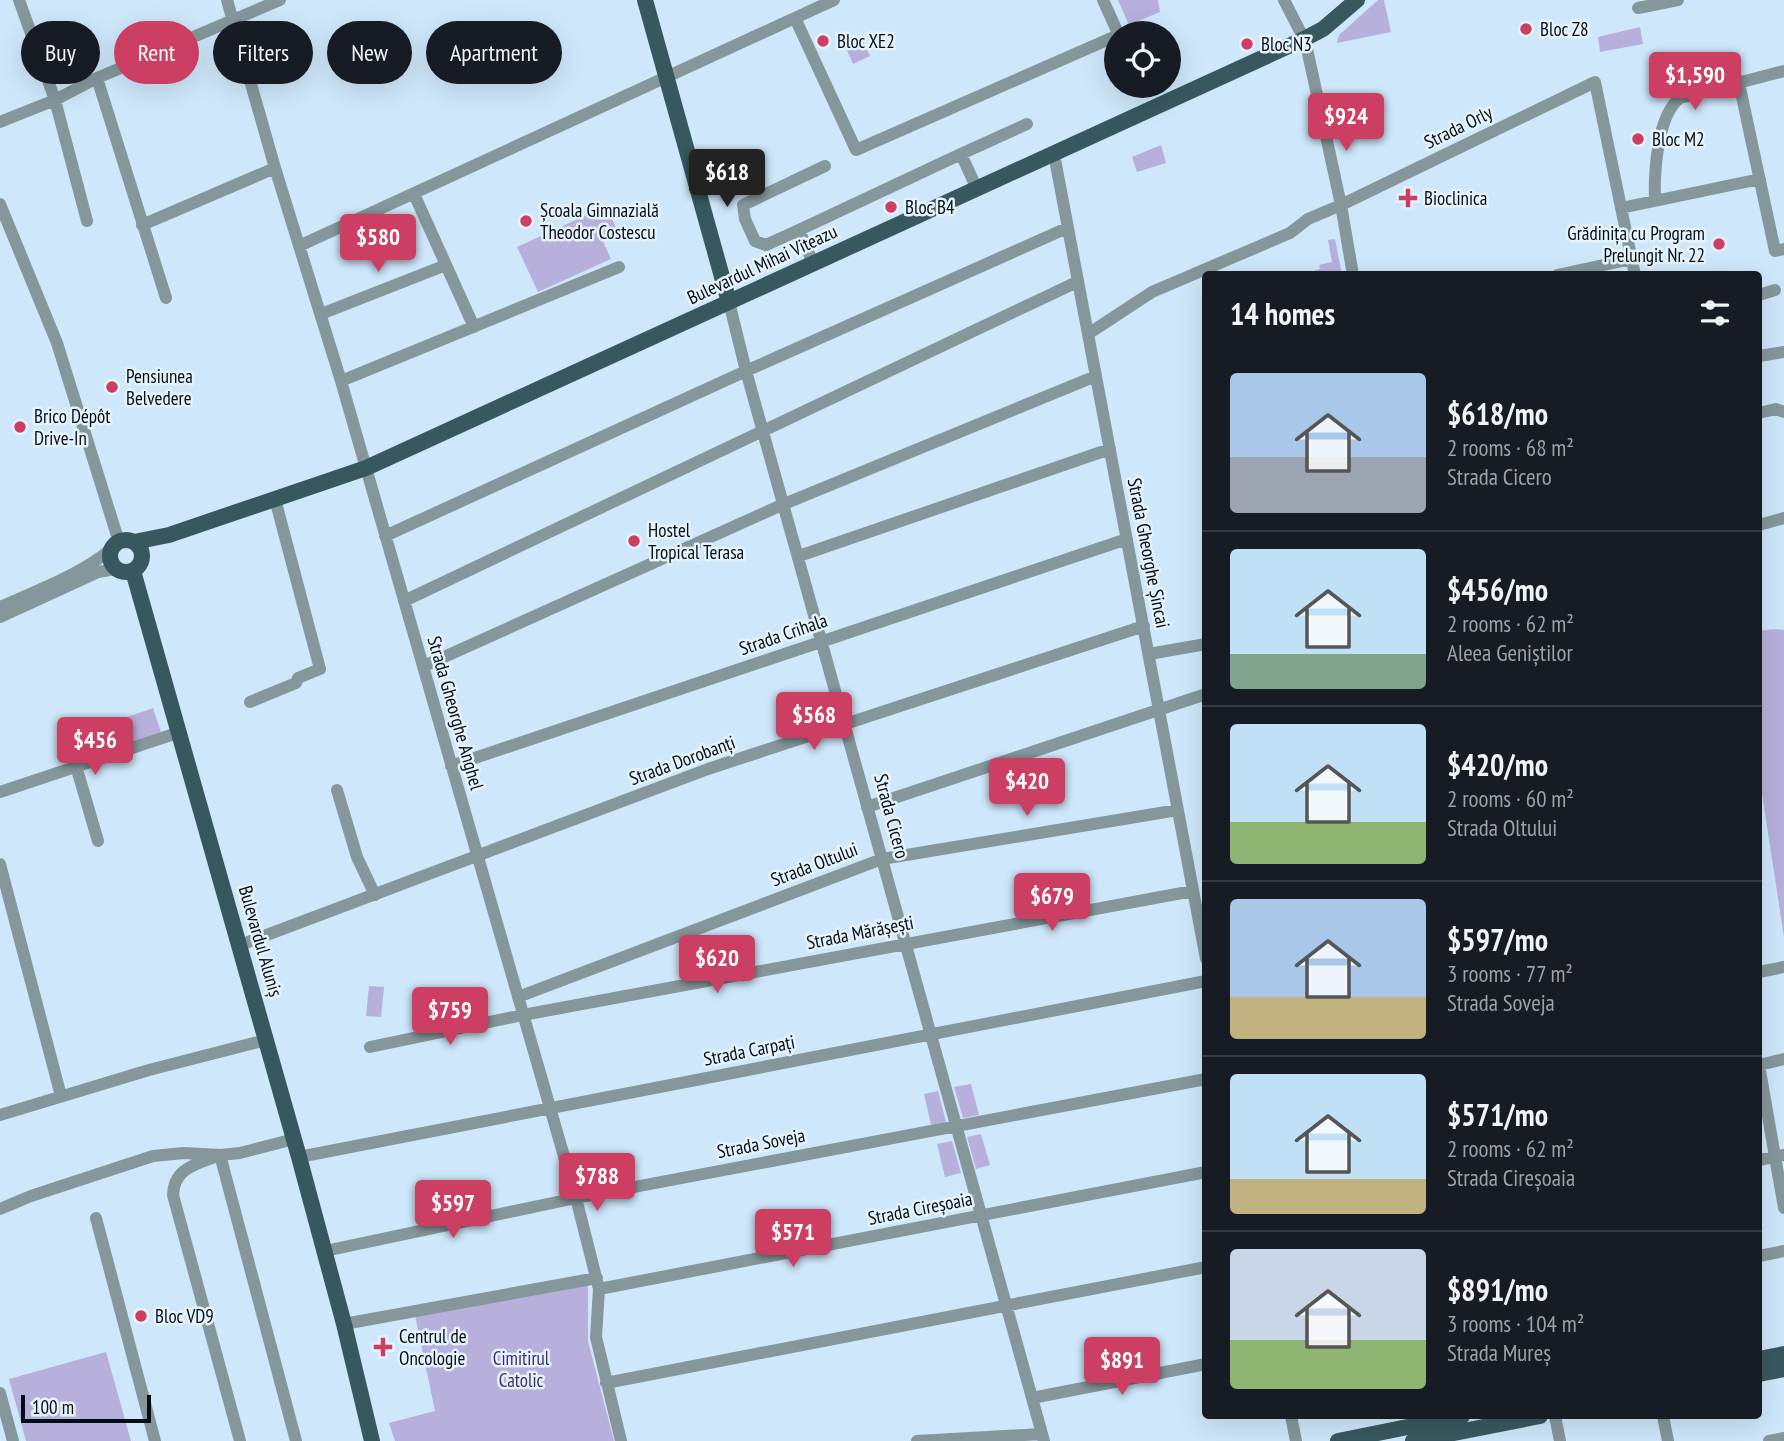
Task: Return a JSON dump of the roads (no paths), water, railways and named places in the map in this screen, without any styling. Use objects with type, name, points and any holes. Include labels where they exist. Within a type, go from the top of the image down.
[{"type":"main road","name":"Strada Cicero","points":[[645,0],[729,302]]},
{"type":"main road","name":"Bulevardul Mihai Viteazu","points":[[121,544],[169,535],[366,468],[1304,39],[1323,29],[1357,0]]},
{"type":"main road","name":"Bulevardul Mihai Viteazu","points":[[137,565],[149,550],[169,535]]},
{"type":"main road","points":[[121,544],[141,550],[137,565],[125,573],[116,569],[111,562],[121,544]]},
{"type":"main road","name":"Bulevardul Aluniș","points":[[137,565],[180,732],[325,1251],[372,1441]]},
{"type":"main road","name":"Bulevardul Aluniș","points":[[344,1324],[381,1441]]},
{"type":"main road","points":[[1762,1358],[1784,1354]]},
{"type":"main road","points":[[1762,1373],[1784,1369]]},
{"type":"main road","points":[[1338,1441],[1516,1419]]},
{"type":"main road","points":[[1413,1441],[1442,1428]]},
{"type":"street","points":[[19,0],[55,100],[87,221]]},
{"type":"street","name":"Strada Gheorghe Anghel","points":[[227,0],[275,168],[341,381],[576,1198],[598,1284],[596,1337],[621,1441]]},
{"type":"street","points":[[100,77],[280,0]]},
{"type":"street","points":[[299,246],[834,0]]},
{"type":"street","points":[[1103,0],[1112,21]]},
{"type":"street","points":[[1284,0],[1304,39],[1341,205],[1352,271]]},
{"type":"street","points":[[1638,8],[1678,0]]},
{"type":"street","points":[[796,18],[856,150],[1104,40]]},
{"type":"street","points":[[1655,200],[1664,118],[1672,104],[1680,99],[1784,71]]},
{"type":"street","name":"Strada Orly","points":[[1088,334],[1163,286],[1290,233],[1308,219],[1595,82],[1635,271]]},
{"type":"street","points":[[1740,83],[1775,251],[1784,249]]},
{"type":"street","points":[[0,122],[55,100],[86,84]]},
{"type":"street","points":[[99,84],[166,298]]},
{"type":"street","points":[[825,166],[743,205],[745,219],[755,241],[766,245],[1027,124]]},
{"type":"street","name":"Strada Gheorghe Șincai","points":[[1055,154],[1202,938]]},
{"type":"street","points":[[961,155],[977,189]]},
{"type":"street","points":[[142,225],[275,168]]},
{"type":"street","points":[[1621,208],[1760,179]]},
{"type":"street","points":[[414,194],[474,327]]},
{"type":"street","points":[[0,204],[57,343],[121,544]]},
{"type":"street","points":[[385,536],[1067,228]]},
{"type":"street","points":[[799,230],[813,263]]},
{"type":"street","points":[[1576,271],[1632,259]]},
{"type":"street","points":[[321,314],[446,265]]},
{"type":"street","points":[[341,381],[619,267]]},
{"type":"street","points":[[404,601],[1077,282]]},
{"type":"street","points":[[1762,294],[1775,290]]},
{"type":"street","name":"Strada Cicero","points":[[729,302],[1043,1437]]},
{"type":"street","points":[[1762,356],[1784,352]]},
{"type":"street","points":[[424,666],[784,504],[1096,376]]},
{"type":"street","points":[[1762,412],[1776,410],[1784,412]]},
{"type":"street","points":[[799,556],[1110,449]]},
{"type":"street","points":[[250,702],[296,683],[298,678],[320,669],[275,499]]},
{"type":"street","points":[[1762,523],[1784,518]]},
{"type":"street","name":"Strada Crihala","points":[[451,766],[1127,539]]},
{"type":"street","name":"Bulevardul Mihai Viteazu","points":[[0,607],[83,568],[121,544]]},
{"type":"street","points":[[0,617],[98,572],[116,569]]},
{"type":"street","name":"Strada Dorobanți","points":[[240,945],[478,858],[708,769],[1144,626]]},
{"type":"street","points":[[1149,654],[1202,645]]},
{"type":"street","points":[[867,807],[1202,695]]},
{"type":"street","points":[[0,792],[180,732]]},
{"type":"street","points":[[76,766],[98,841]]},
{"type":"street","points":[[337,790],[357,857],[375,895]]},
{"type":"street","name":"Strada Oltului","points":[[518,997],[882,859],[1178,810]]},
{"type":"street","points":[[0,864],[61,1096]]},
{"type":"street","name":"Strada Mărășești","points":[[370,1047],[523,1015],[1193,891]]},
{"type":"street","points":[[1762,971],[1784,967]]},
{"type":"street","name":"Strada Carpați","points":[[299,1157],[1202,982]]},
{"type":"street","points":[[0,1115],[266,1040]]},
{"type":"street","points":[[1762,1064],[1784,1059]]},
{"type":"street","points":[[1762,1079],[1779,1156],[1784,1208]]},
{"type":"street","name":"Strada Soveja","points":[[325,1251],[576,1198],[1202,1080]]},
{"type":"street","points":[[0,1209],[31,1196],[153,1156],[240,1153],[294,1139]]},
{"type":"street","points":[[220,1155],[185,1170],[173,1184],[173,1195],[240,1441]]},
{"type":"street","points":[[220,1155],[296,1441]]},
{"type":"street","name":"Strada Cireșoaia","points":[[344,1324],[598,1284],[981,1216],[1202,1173]]},
{"type":"street","points":[[96,1219],[155,1441]]},
{"type":"street","points":[[1762,1255],[1784,1251]]},
{"type":"street","points":[[606,1383],[1202,1268]]},
{"type":"street","points":[[1032,1398],[1202,1365]]},
{"type":"street","points":[[0,1393],[13,1441]]},
{"type":"street","points":[[1292,1419],[1296,1441]]},
{"type":"street","points":[[1556,1419],[1560,1441]]},
{"type":"street","points":[[1664,1419],[1668,1441]]},
{"type":"street","points":[[917,1441],[1043,1437]]},
{"type":"street","points":[[1769,1441],[1784,1438]]},
{"type":"place","name":"Bloc Z8","points":[[1526,29]]},
{"type":"place","name":"Bloc XE2","points":[[823,41]]},
{"type":"place","name":"Bloc N3","points":[[1247,44]]},
{"type":"place","name":"Bloc M2","points":[[1638,139]]},
{"type":"place","name":"Bioclinica","points":[[1408,198]]},
{"type":"place","name":"Bloc B4","points":[[891,207]]},
{"type":"place","name":"Școala Gimnazială Theodor Costescu","points":[[526,221]]},
{"type":"place","name":"Grădinița cu Program Prelungit Nr. 22","points":[[1719,244]]},
{"type":"place","name":"Pensiunea Belvedere","points":[[112,387]]},
{"type":"place","name":"Brico Dépôt Drive-In","points":[[20,427]]},
{"type":"place","name":"Hostel Tropical Terasa","points":[[634,541]]},
{"type":"place","name":"Bloc VD9","points":[[141,1316]]},
{"type":"place","name":"Centrul de Oncologie","points":[[383,1347]]},
{"type":"park label","name":"Cimitirul Catolic","points":[[521,1369]]}]
